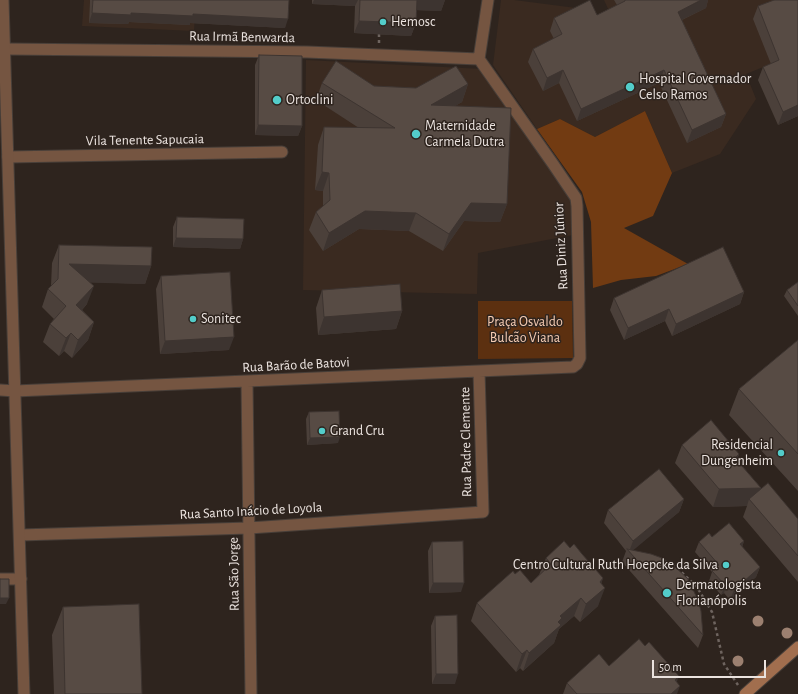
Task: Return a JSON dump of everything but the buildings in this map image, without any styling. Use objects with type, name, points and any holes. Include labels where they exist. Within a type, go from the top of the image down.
[{"type":"main road","points":[[742,691],[798,647]]},
{"type":"street","points":[[3,0],[24,694]]},
{"type":"street","points":[[479,59],[488,0]]},
{"type":"street","name":"Rua Irmã Benwarda","points":[[5,49],[307,52],[479,59]]},
{"type":"street","name":"Rua Diniz Júnior","points":[[479,59],[576,198],[580,358],[577,364]]},
{"type":"street","name":"Vila Tenente Sapucaia","points":[[8,157],[282,152]]},
{"type":"street","name":"Rua Barão de Batovi","points":[[0,390],[15,391],[247,382],[573,367],[577,364]]},
{"type":"street","name":"Rua Padre Clemente","points":[[479,371],[483,512]]},
{"type":"street","name":"Rua São Jorge","points":[[247,382],[251,694]]},
{"type":"street","name":"Rua Santo Inácio de Loyola","points":[[20,535],[249,528],[483,512]]},
{"type":"street","points":[[0,579],[21,579]]},
{"type":"path","points":[[670,564],[676,567],[697,587],[712,612],[717,640],[724,664],[742,691]]},
{"type":"shaded area","points":[[84,0],[196,0],[194,31],[82,26]]},
{"type":"shaded area","name":"Hospital Governador Celso Ramos","points":[[501,0],[514,0],[584,9],[593,25],[611,15],[604,0],[798,0],[798,53],[746,74],[756,99],[720,154],[672,173],[645,111],[595,137],[560,119],[537,129],[493,65]]},
{"type":"shaded area","name":"Maternidade Carmela Dutra","points":[[306,60],[483,69],[571,199],[573,235],[478,253],[477,294],[303,290]]},
{"type":"shaded area","points":[[645,111],[672,173],[653,216],[624,228],[688,264],[656,276],[621,280],[593,288],[591,222],[582,192],[537,129],[560,119],[595,137]]},
{"type":"green space","name":"Praça Osvaldo Bulcão Viana","points":[[478,301],[572,301],[573,358],[478,359]]},
{"type":"place","name":"Hemosc","points":[[383,22]]},
{"type":"place","name":"Hospital Governador Celso Ramos","points":[[630,87]]},
{"type":"place","name":"Ortoclini","points":[[277,100]]},
{"type":"place","name":"Maternidade Carmela Dutra","points":[[416,134]]},
{"type":"place","name":"Sonitec","points":[[193,319]]},
{"type":"place","name":"Grand Cru","points":[[322,431]]},
{"type":"place","name":"Residencial Dungenheim","points":[[781,453]]},
{"type":"place","name":"Centro Cultural Ruth Hoepcke da Silva","points":[[726,565]]},
{"type":"place","name":"Dermatologista Florianópolis","points":[[667,593]]}]
